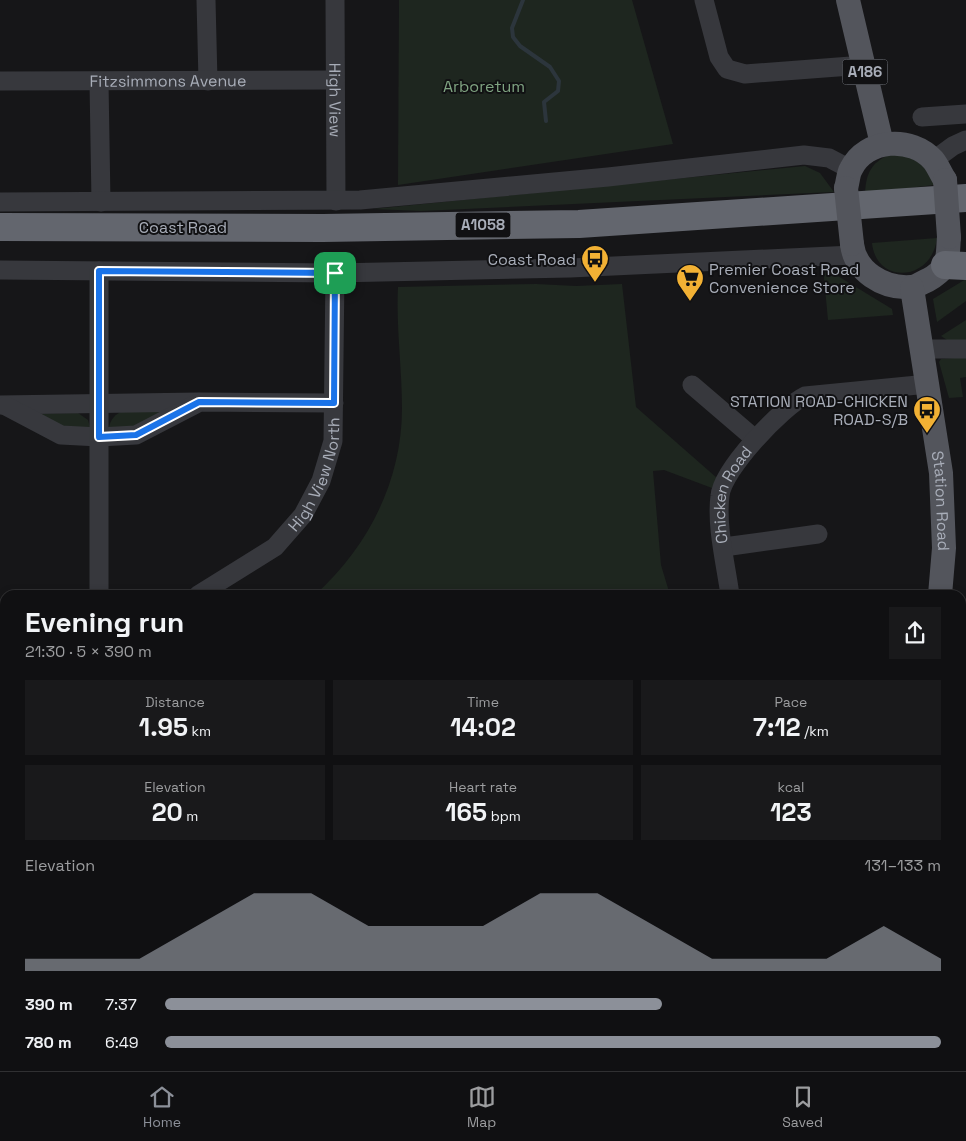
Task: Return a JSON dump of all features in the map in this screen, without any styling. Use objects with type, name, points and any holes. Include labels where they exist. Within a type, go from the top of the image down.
[{"type":"highway","name":"Coast Road","points":[[0,227],[323,228],[579,224],[966,198]]},
{"type":"highway","name":"Coast Road","points":[[0,242],[329,244],[582,241],[966,216]]},
{"type":"main road","name":"A186","points":[[848,0],[882,144]]},
{"type":"main road","points":[[902,143],[918,148],[939,170],[956,266],[912,288],[892,286],[869,275],[861,268],[853,249],[848,178],[863,154],[882,144],[902,143]]},
{"type":"main road","name":"Station Road","points":[[912,288],[941,473],[944,548],[940,590]]},
{"type":"street","points":[[206,0],[208,81]]},
{"type":"street","name":"High View","points":[[335,0],[336,201]]},
{"type":"street","points":[[704,0],[719,57],[727,69],[744,74],[864,65]]},
{"type":"street","name":"Fitzsimmons Avenue","points":[[0,81],[334,80]]},
{"type":"street","points":[[99,82],[101,202]]},
{"type":"street","points":[[922,118],[966,114]]},
{"type":"street","points":[[939,170],[953,146],[966,140]]},
{"type":"street","name":"Coast Road","points":[[0,202],[336,201],[598,178],[804,155],[829,158],[848,178]]},
{"type":"street","points":[[0,270],[335,273],[570,268],[853,249]]},
{"type":"street","points":[[99,271],[99,590]]},
{"type":"street","name":"High View North","points":[[206,590],[275,547],[303,515],[321,481],[333,441],[335,273]]},
{"type":"street","points":[[923,349],[966,349]]},
{"type":"street","name":"Chicken Road","points":[[729,590],[719,507],[720,490],[728,475],[756,439],[788,406],[805,396],[928,384]]},
{"type":"street","points":[[692,385],[756,439]]},
{"type":"street","points":[[2,405],[61,435],[99,437],[136,435],[199,402]]},
{"type":"street","points":[[2,405],[199,402],[334,403]]},
{"type":"street","points":[[724,547],[818,534]]},
{"type":"green space","name":"Arboretum","points":[[399,0],[632,0],[673,144],[398,185]]},
{"type":"green space","points":[[893,153],[919,163],[928,172],[934,185],[865,193],[867,179],[872,168],[880,160]]},
{"type":"green space","points":[[805,166],[820,173],[834,192],[421,211],[373,209]]},
{"type":"green space","points":[[937,238],[933,253],[925,263],[915,270],[904,273],[893,271],[883,266],[876,257],[872,243]]},
{"type":"green space","points":[[823,267],[892,309],[893,315],[828,320]]},
{"type":"green space","points":[[966,279],[966,301],[937,322],[933,299]]},
{"type":"green space","points":[[622,284],[636,407],[717,478],[712,488],[664,470],[653,471],[661,565],[668,590],[320,590],[351,556],[366,534],[388,487],[396,461],[402,408],[398,287]]},
{"type":"green space","points":[[966,320],[966,341],[950,342],[941,336]]},
{"type":"green space","points":[[966,357],[966,377],[960,378],[963,397],[949,398],[939,362],[941,359]]},
{"type":"green space","points":[[123,411],[162,412],[134,428],[111,430],[109,427],[112,419]]},
{"type":"green space","points":[[78,413],[88,420],[91,431],[70,433],[38,414]]},
{"type":"waterway","points":[[523,0],[512,28],[513,37],[520,46],[550,67],[559,81],[558,91],[544,102],[546,121]]},
{"type":"place","name":"Coast Road","points":[[595,283]]},
{"type":"place","name":"Premier Coast Road Convenience Store","points":[[690,302]]},
{"type":"place","name":"STATION ROAD-CHICKEN ROAD-S/B","points":[[927,434]]},
{"type":"route","points":[[99,271],[335,273],[334,403],[199,402],[136,435],[99,437],[99,271]]}]
